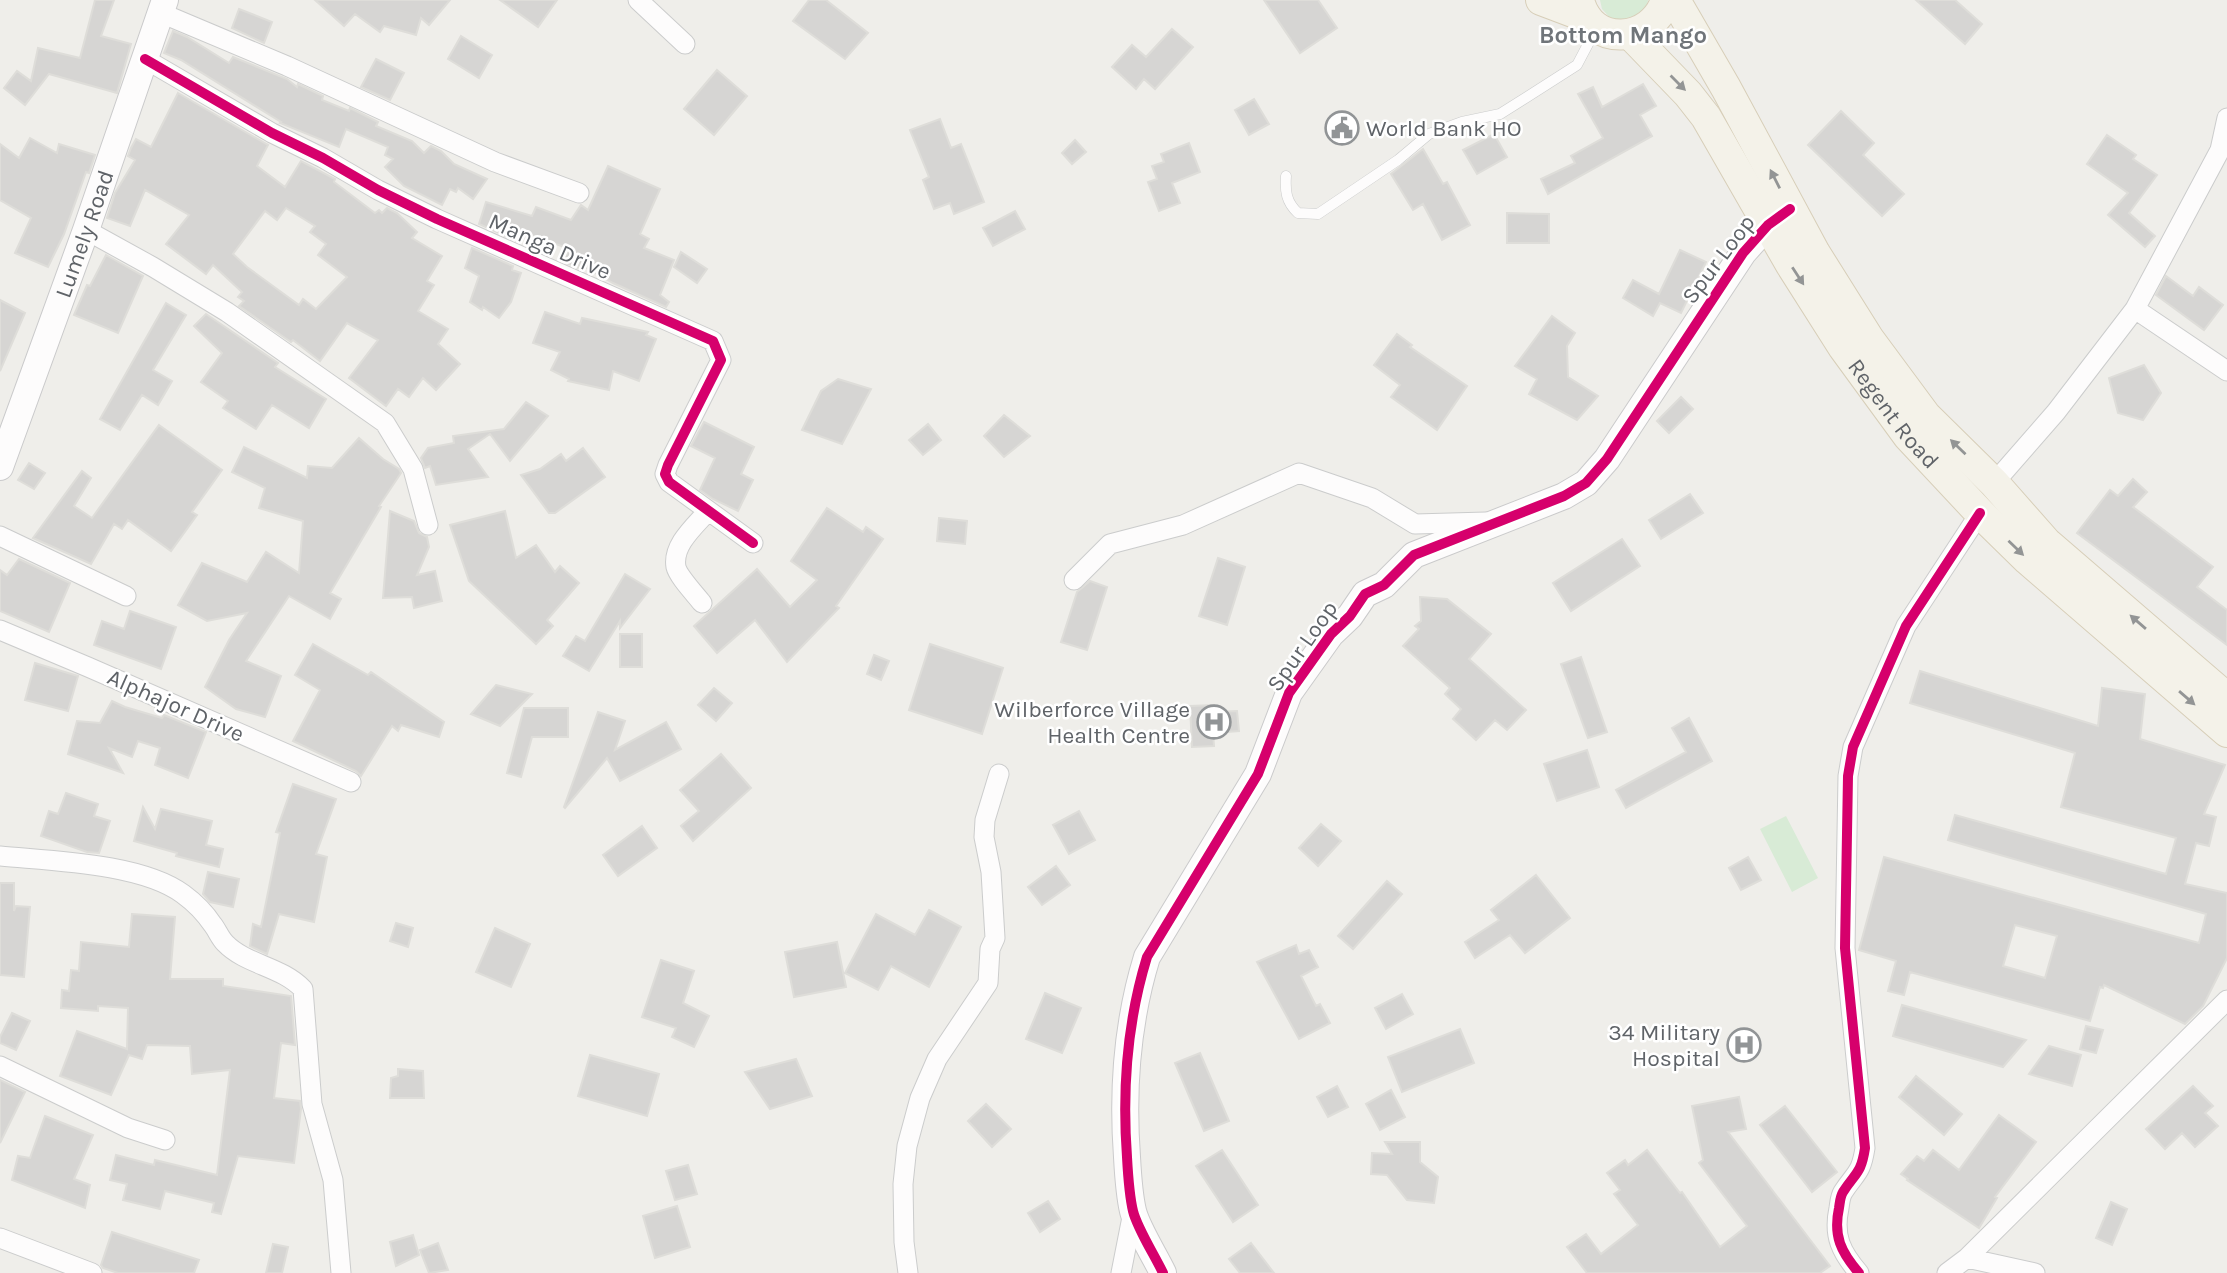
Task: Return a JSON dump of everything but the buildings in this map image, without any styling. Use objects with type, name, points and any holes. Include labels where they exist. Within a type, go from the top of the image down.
[{"type":"main road","points":[[1541,0],[1587,15],[1618,35],[1630,34],[1650,26],[1666,0]]},
{"type":"main road","name":"Regent Road","points":[[1675,0],[1732,98],[1779,217],[1791,265],[1843,347],[1908,436],[2028,560],[2227,732]]},
{"type":"main road","name":"Regent Road","points":[[1630,34],[1688,94],[1779,217],[1815,253],[1869,339],[1926,416],[1994,483],[2046,542],[2227,698]]},
{"type":"street","points":[[638,0],[684,44]]},
{"type":"street","points":[[163,7],[495,162],[579,193]]},
{"type":"street","name":"Lumely Road","points":[[0,467],[163,7]]},
{"type":"street","name":"Manga Drive","points":[[145,59],[272,133],[401,202],[713,341],[721,360],[668,465],[666,474],[669,482],[753,542]]},
{"type":"street","points":[[1994,483],[2056,412],[2135,309],[2220,150],[2227,118]]},
{"type":"street","name":"Spur Loop","points":[[1163,1273],[1133,1212],[1125,1130],[1126,1060],[1136,998],[1147,957],[1258,774],[1289,693],[1331,634],[1350,616],[1365,594],[1384,585],[1414,555],[1564,496],[1586,483],[1607,459],[1743,253],[1779,217]]},
{"type":"street","points":[[86,230],[227,312],[385,423],[413,469],[428,525]]},
{"type":"street","points":[[2135,309],[2227,371]]},
{"type":"street","points":[[1074,580],[1110,544],[1183,525],[1299,473],[1373,498],[1415,524],[1494,522]]},
{"type":"street","points":[[702,603],[676,569],[677,551],[708,511]]},
{"type":"street","points":[[1859,1273],[1845,1257],[1837,1238],[1836,1219],[1841,1195],[1862,1168],[1865,1148],[1845,948],[1848,776],[1851,757],[1906,626],[1980,513]]},
{"type":"street","points":[[0,536],[126,596]]},
{"type":"street","name":"Alphajor Drive","points":[[0,630],[351,782]]},
{"type":"street","points":[[908,1273],[904,1242],[903,1184],[907,1146],[919,1098],[937,1059],[988,983],[990,948],[995,937],[991,872],[984,837],[989,805],[999,774]]},
{"type":"street","points":[[0,856],[105,868],[168,884],[198,907],[225,943],[250,959],[294,979],[303,989],[312,1104],[333,1180],[341,1273]]},
{"type":"street","points":[[1947,1273],[1967,1258],[2227,1000]]},
{"type":"street","points":[[0,1066],[128,1128],[165,1140]]},
{"type":"street","points":[[1121,1273],[1133,1212]]},
{"type":"street","points":[[0,1238],[92,1273]]},
{"type":"street","points":[[1967,1258],[2035,1273]]},
{"type":"lane","points":[[1286,176],[1285,191],[1291,206],[1298,213],[1318,215],[1398,160],[1429,134],[1462,122],[1500,114],[1577,65],[1587,15]]},
{"type":"green space","points":[[1600,0],[1648,0],[1645,9],[1634,21],[1612,20],[1602,9]]},
{"type":"green space","points":[[1786,816],[1818,878],[1792,892],[1760,829]]},
{"type":"cycle path","points":[[145,59],[272,133],[323,158],[378,190],[437,219],[713,341],[721,360],[665,474],[669,482],[753,543]]},
{"type":"cycle path","points":[[1163,1273],[1135,1218],[1129,1184],[1126,1081],[1140,981],[1147,957],[1258,774],[1289,693],[1331,634],[1350,616],[1365,594],[1384,585],[1414,555],[1564,496],[1586,483],[1607,459],[1743,253],[1768,225],[1790,209]]},
{"type":"cycle path","points":[[1859,1273],[1843,1251],[1837,1227],[1841,1196],[1860,1168],[1865,1148],[1845,948],[1848,776],[1853,747],[1906,626],[1980,513]]},
{"type":"place","name":"World Bank HO","points":[[1342,128]]},
{"type":"place","name":"Wilberforce Village Health Centre","points":[[1214,722]]},
{"type":"place","name":"34 Military Hospital","points":[[1744,1045]]},
{"type":"district","name":"Bottom Mango","points":[[1623,35]]}]
